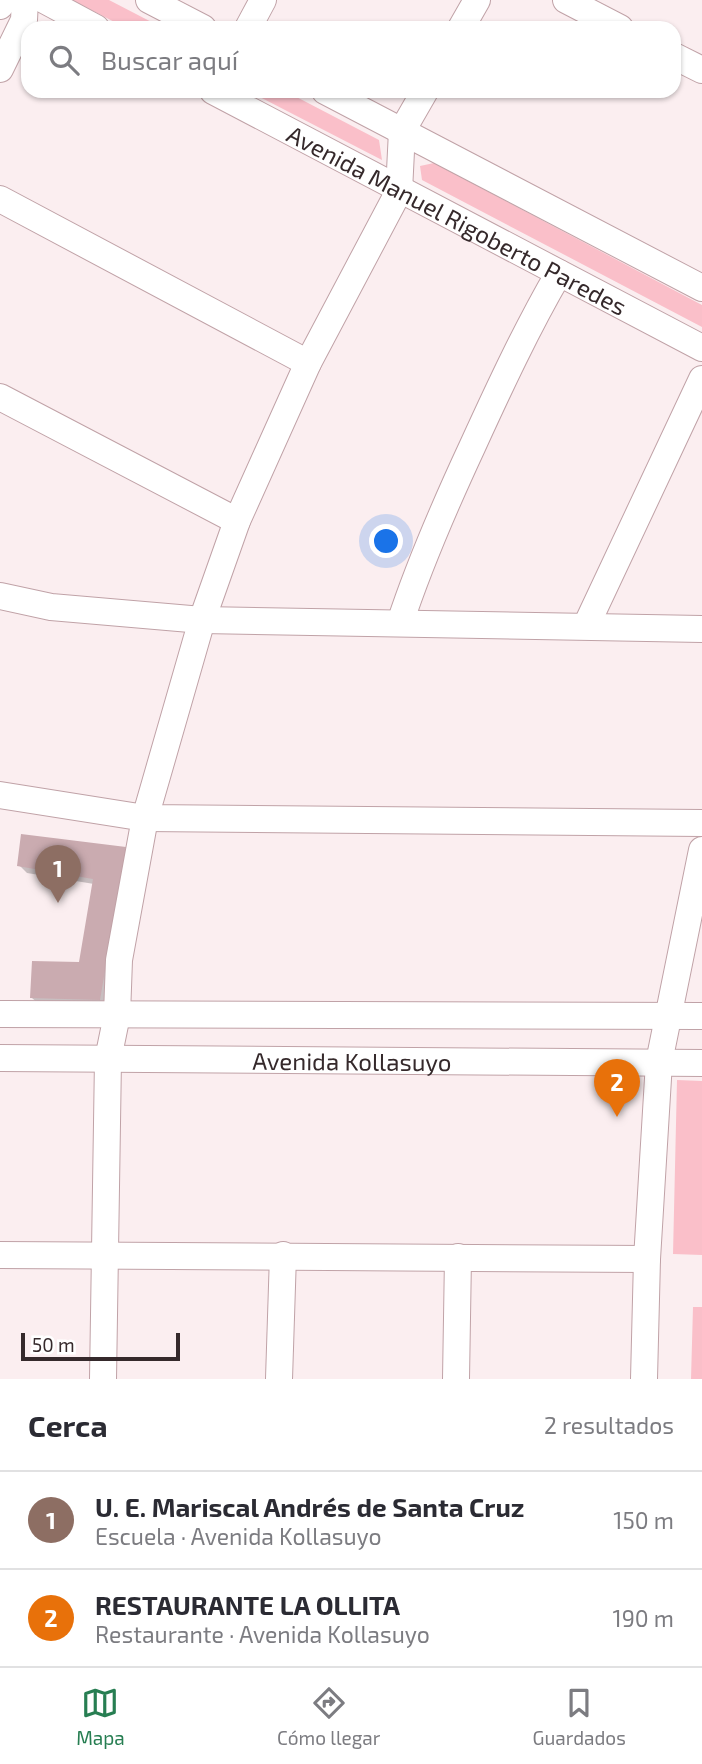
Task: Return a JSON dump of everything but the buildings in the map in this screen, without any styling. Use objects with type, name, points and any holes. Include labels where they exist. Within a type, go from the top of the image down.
[{"type":"street","points":[[0,6],[5,0]]},
{"type":"street","points":[[24,21],[25,0]]},
{"type":"street","points":[[44,0],[83,21]]},
{"type":"street","points":[[149,0],[190,21]]},
{"type":"street","points":[[252,21],[263,0]]},
{"type":"street","points":[[465,21],[477,0]]},
{"type":"street","points":[[566,0],[606,21]]},
{"type":"street","points":[[0,69],[21,26]]},
{"type":"street","points":[[681,60],[702,70]]},
{"type":"street","name":"Avenida Manuel Rigoberto Paredes","points":[[226,98],[702,348]]},
{"type":"street","points":[[338,98],[702,289]]},
{"type":"street","points":[[103,1379],[108,1059],[117,1015],[120,960],[145,817],[202,620],[237,522],[308,363],[399,191],[402,131],[421,98]]},
{"type":"street","points":[[0,199],[308,363]]},
{"type":"street","points":[[400,623],[413,582],[458,476],[536,312],[559,273]]},
{"type":"street","points":[[586,626],[702,379]]},
{"type":"street","points":[[0,397],[237,522]]},
{"type":"street","points":[[0,596],[51,607],[202,620],[702,629]]},
{"type":"street","points":[[0,795],[145,817],[702,823]]},
{"type":"street","points":[[644,1379],[647,1259],[659,1062],[702,850]]},
{"type":"street","name":"Avenida Kollasuyo","points":[[0,1014],[702,1016]]},
{"type":"street","name":"Avenida Kollasuyo","points":[[0,1058],[702,1063]]},
{"type":"street","points":[[0,1255],[647,1259]]},
{"type":"street","points":[[279,1379],[283,1255]]},
{"type":"street","points":[[456,1379],[458,1257]]},
{"type":"shaded area","points":[[72,0],[109,0],[150,21],[112,21]]},
{"type":"shaded area","points":[[262,98],[298,98],[379,140],[382,160]]},
{"type":"shaded area","points":[[434,163],[702,305],[702,327],[422,180],[420,166]]},
{"type":"shaded area","points":[[677,1080],[702,1081],[702,1255],[673,1254]]},
{"type":"shaded area","points":[[693,1307],[702,1307],[702,1379],[691,1379]]},
{"type":"place","name":"U. E. Mariscal Andrés de Santa Cruz","points":[[58,903]]},
{"type":"place","name":"RESTAURANTE LA OLLITA","points":[[617,1117]]}]
